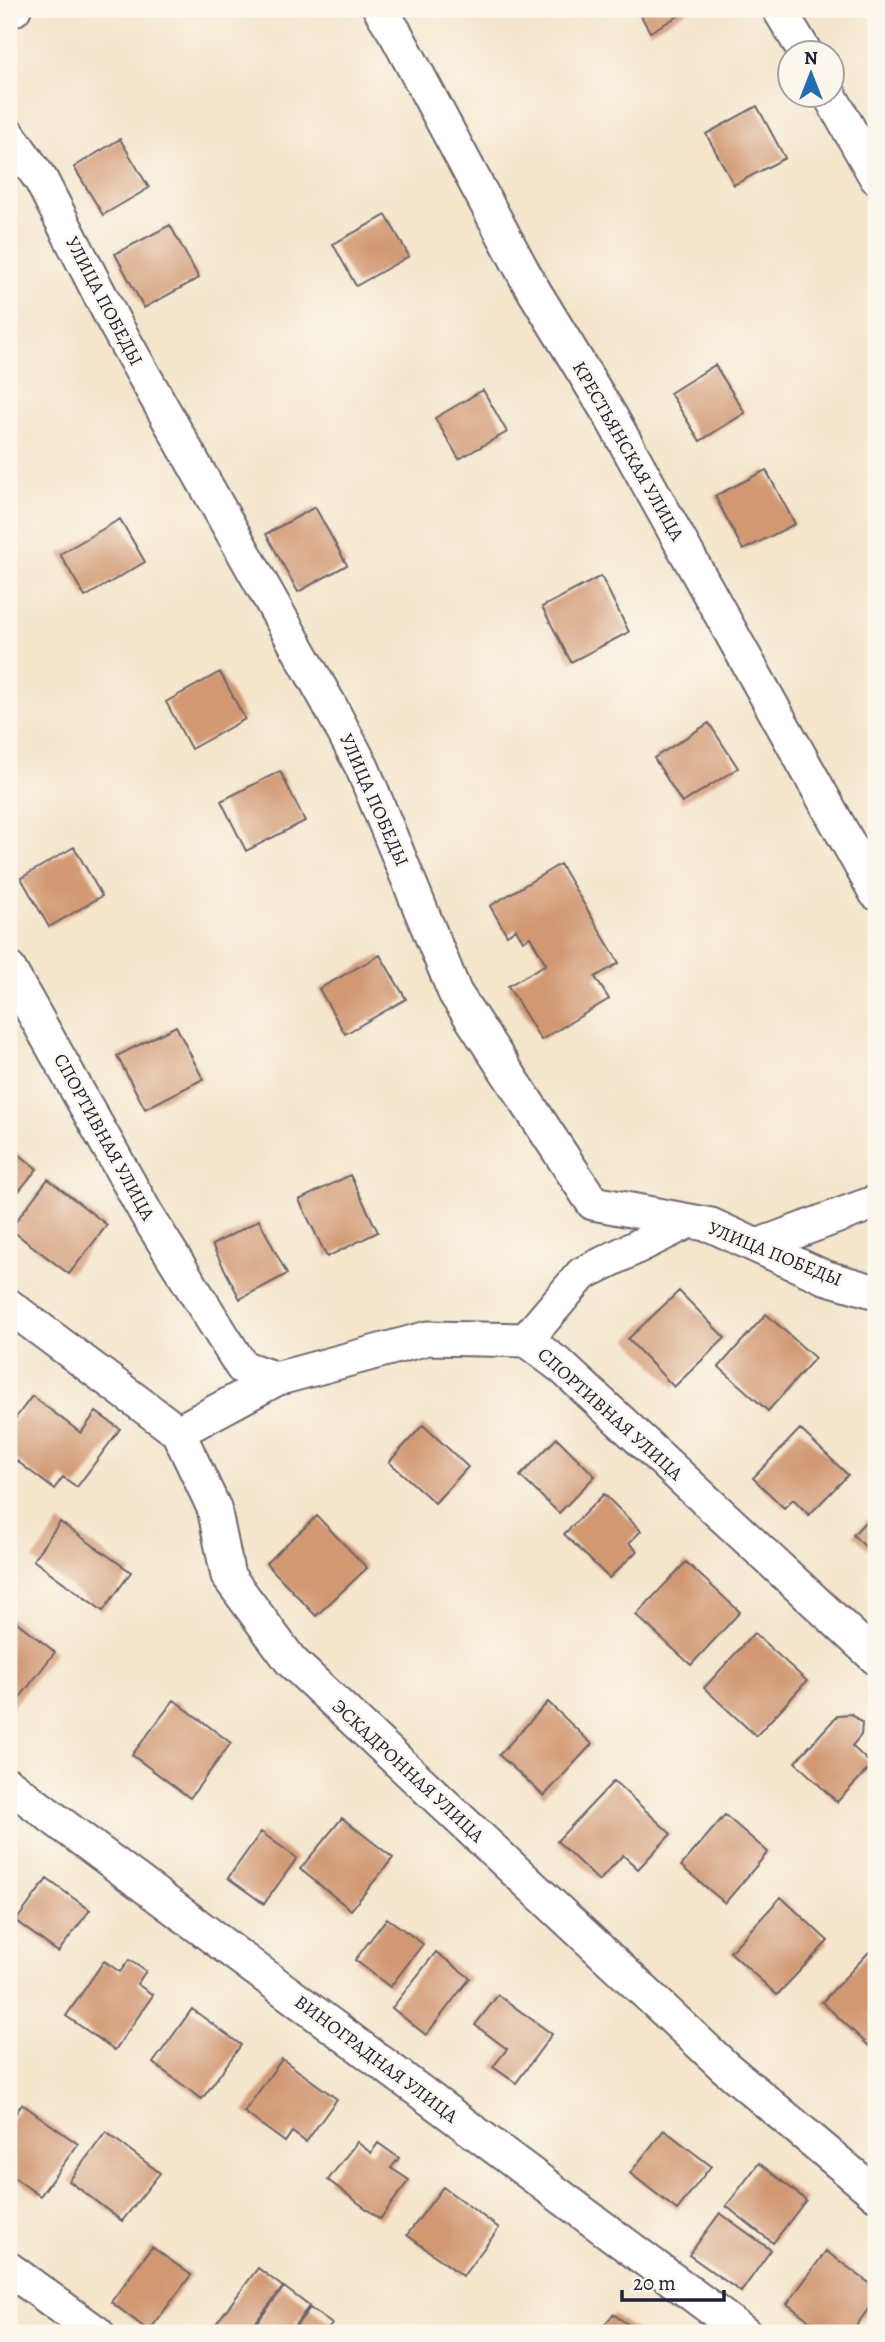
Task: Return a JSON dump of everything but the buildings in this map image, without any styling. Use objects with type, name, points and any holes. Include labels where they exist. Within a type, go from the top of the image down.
[{"type":"street","points":[[9,12],[14,9]]},
{"type":"street","name":"КРЕСТЬЯНСКАЯ УЛИЦА","points":[[380,9],[528,281],[611,417],[876,893]]},
{"type":"street","points":[[779,9],[797,38]]},
{"type":"street","points":[[837,108],[876,177]]},
{"type":"street","name":"УЛИЦА ПОБЕДЫ","points":[[9,135],[41,180],[115,324],[362,767],[455,993],[593,1203],[711,1226],[824,1277],[876,1292]]},
{"type":"street","name":"СПОРТИВНАЯ УЛИЦА","points":[[9,969],[147,1215],[242,1367],[276,1379],[428,1338],[526,1340],[562,1367],[876,1658]]},
{"type":"street","points":[[757,1247],[876,1202]]},
{"type":"street","points":[[526,1340],[582,1274],[689,1221]]},
{"type":"street","name":"ЭСКАДРОННАЯ УЛИЦА","points":[[9,1306],[178,1432],[214,1508],[228,1576],[291,1661],[724,2066],[876,2194]]},
{"type":"street","points":[[178,1432],[276,1379]]},
{"type":"street","name":"ВИНОГРАДНАЯ УЛИЦА","points":[[9,1785],[744,2333]]},
{"type":"street","points":[[9,2269],[97,2333]]}]
